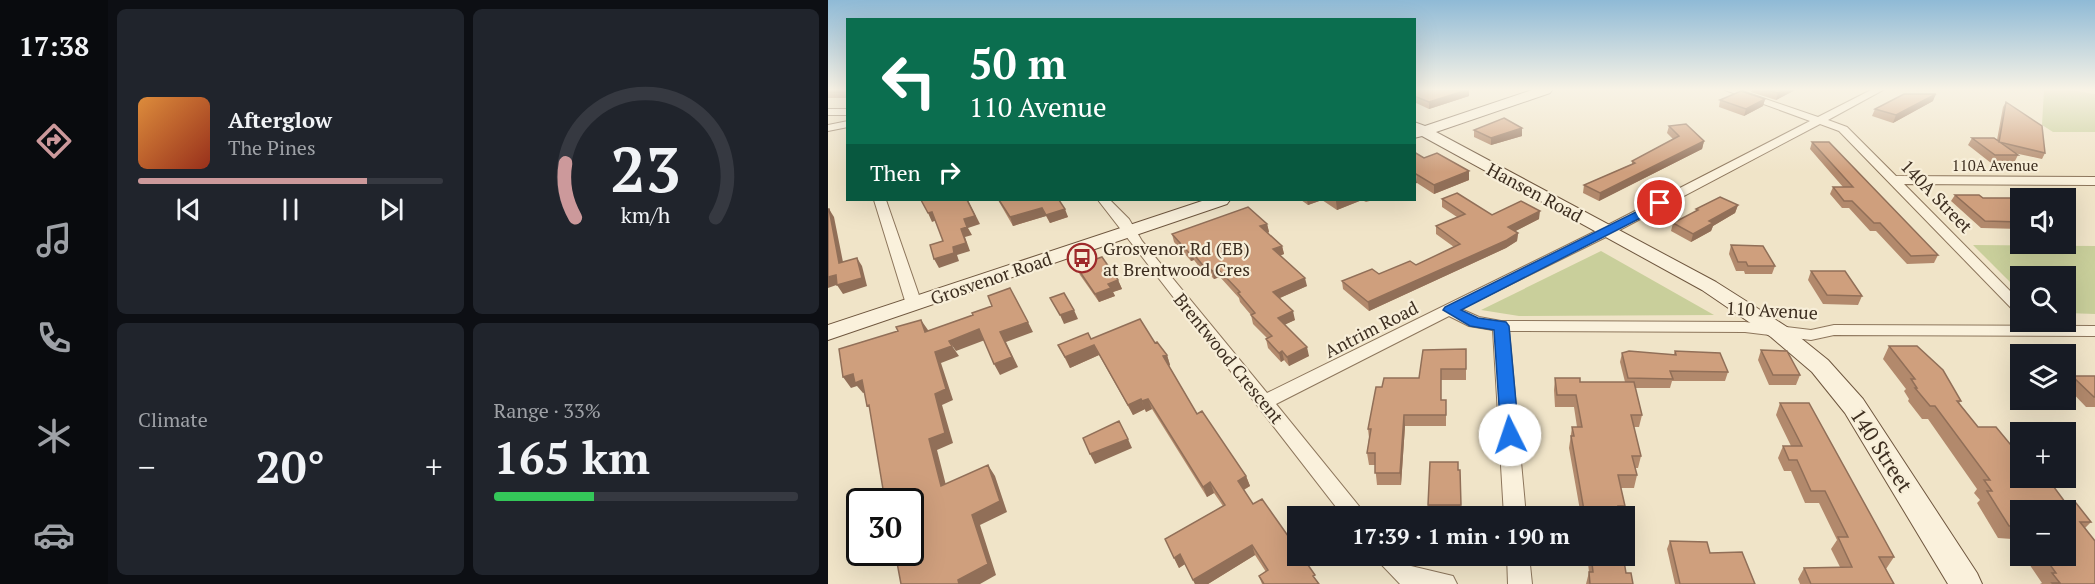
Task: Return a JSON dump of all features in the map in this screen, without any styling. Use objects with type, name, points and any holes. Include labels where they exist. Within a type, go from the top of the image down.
[{"type":"main road","points":[[1417,130],[1458,117]]},
{"type":"main road","name":"Hansen Road","points":[[1417,130],[1709,286],[1779,332]]},
{"type":"main road","name":"Grosvenor Road","points":[[828,333],[1218,201]]},
{"type":"main road","name":"140 Street","points":[[1779,332],[1820,366],[1854,406],[1966,584]]},
{"type":"street","name":"140A Street","points":[[1811,117],[1843,129],[2010,299]]},
{"type":"street","name":"Antrim Road","points":[[1265,402],[1607,231],[1824,117]]},
{"type":"street","points":[[828,128],[846,124]]},
{"type":"street","name":"110A Avenue","points":[[1894,180],[2095,181]]},
{"type":"street","points":[[880,201],[914,304]]},
{"type":"street","name":"Brentwood Crescent","points":[[1105,201],[1348,506]]},
{"type":"street","name":"110 Avenue","points":[[1450,310],[1475,322],[1501,326],[1745,327],[1811,335],[1834,330],[2010,327]]},
{"type":"street","points":[[1501,326],[1514,506]]},
{"type":"street","name":"110 Avenue","points":[[2076,329],[2095,331]]},
{"type":"street","points":[[1397,566],[1404,575],[1445,584]]},
{"type":"street","points":[[1519,566],[1520,584]]},
{"type":"green space","points":[[2042,117],[2095,117],[2095,132],[2053,132],[2042,125]]},
{"type":"green space","points":[[1973,245],[2010,245],[2010,254],[2076,254],[2076,246],[2095,246],[2095,314],[2076,313],[2076,266],[2010,266],[2010,282]]},
{"type":"green space","points":[[1601,251],[1714,315],[1519,316],[1481,310]]},
{"type":"building","points":[[2003,117],[2029,117],[2042,126],[2045,153],[1999,142]]},
{"type":"building","points":[[1504,118],[1522,128],[1491,138],[1474,130]]},
{"type":"building","points":[[1686,124],[1704,141],[1600,193],[1584,185],[1635,163],[1632,161],[1679,136],[1669,126]]},
{"type":"building","points":[[1972,138],[1994,138],[2018,155],[1995,155]]},
{"type":"building","points":[[1812,142],[1829,142],[1938,255],[1911,256],[1880,223],[1874,223],[1852,201],[1844,201],[1833,187],[1853,187]]},
{"type":"building","points":[[1416,153],[1424,158],[1437,153],[1469,171],[1434,185],[1416,174]]},
{"type":"building","points":[[1457,193],[1492,215],[1521,201],[1540,211],[1508,227],[1518,233],[1507,240],[1368,302],[1342,281],[1372,269],[1379,274],[1410,261],[1416,265],[1460,244],[1436,226],[1465,214],[1442,199]]},
{"type":"building","points":[[1955,195],[2010,198],[2010,222],[1985,221]]},
{"type":"building","points":[[1720,197],[1738,205],[1709,221],[1713,223],[1693,234],[1673,223],[1698,210],[1696,209]]},
{"type":"building","points":[[922,201],[968,201],[975,216],[964,219],[967,227],[961,229],[966,243],[953,247],[954,253],[934,259],[930,245],[943,241],[932,212],[928,213]]},
{"type":"building","points":[[1000,201],[1060,201],[1065,209],[1046,215],[1042,208],[1010,217]]},
{"type":"building","points":[[1248,207],[1267,224],[1260,226],[1282,246],[1273,249],[1305,278],[1273,292],[1293,311],[1278,318],[1307,347],[1287,357],[1282,351],[1279,353],[1266,339],[1272,336],[1251,315],[1255,313],[1238,293],[1240,292],[1218,269],[1212,271],[1209,267],[1205,268],[1192,252],[1189,253],[1172,234]]},
{"type":"building","points":[[828,209],[839,263],[857,258],[862,278],[837,285],[836,275],[828,277]]},
{"type":"building","points":[[1731,245],[1763,246],[1775,266],[1748,266],[1746,262],[1738,262]]},
{"type":"building","points":[[1102,257],[1118,280],[1108,284],[1111,288],[1095,294],[1076,266]]},
{"type":"building","points":[[1811,271],[1845,271],[1862,296],[1827,295]]},
{"type":"building","points":[[1010,288],[1028,322],[1000,332],[1012,357],[994,364],[979,329],[949,341],[952,346],[935,352],[946,389],[935,394],[945,433],[929,439],[941,486],[988,465],[1000,501],[972,515],[988,564],[958,580],[959,584],[901,584],[898,566],[924,566],[924,488],[883,488],[869,405],[867,406],[862,380],[855,383],[853,374],[843,377],[839,349],[898,331],[896,327],[921,320],[925,332],[973,315],[972,313],[992,306],[988,296]]},
{"type":"building","points":[[1064,293],[1074,310],[1060,315],[1050,298]]},
{"type":"building","points":[[1140,319],[1155,343],[1157,342],[1167,355],[1163,356],[1197,414],[1202,411],[1246,476],[1238,481],[1253,504],[1262,499],[1287,534],[1287,566],[1309,566],[1319,584],[1264,584],[1259,576],[1268,570],[1252,545],[1193,580],[1180,554],[1174,558],[1165,539],[1225,505],[1210,482],[1203,487],[1148,399],[1142,401],[1141,399],[1128,405],[1094,345],[1065,357],[1058,345],[1088,333],[1091,339]]},
{"type":"building","points":[[1889,346],[1917,346],[1943,370],[1961,401],[1957,401],[1978,427],[1996,427],[2010,444],[2010,488],[2055,488],[2064,500],[2010,500],[2009,526],[1987,491],[1992,491],[1984,480],[1990,480],[1935,406],[1930,406],[1915,388],[1917,388],[1911,379],[1915,379]]},
{"type":"building","points":[[1466,349],[1466,369],[1441,369],[1441,400],[1446,400],[1446,415],[1404,415],[1400,473],[1375,473],[1375,453],[1367,453],[1371,429],[1368,429],[1376,387],[1382,387],[1384,378],[1419,378],[1423,350]]},
{"type":"building","points":[[1761,350],[1787,351],[1800,375],[1773,375]]},
{"type":"building","points":[[1629,351],[1676,355],[1675,351],[1720,353],[1728,372],[1670,371],[1673,379],[1628,378],[1622,353]]},
{"type":"building","points":[[2076,376],[2095,376],[2094,397],[2076,380]]},
{"type":"building","points":[[1555,378],[1580,378],[1580,382],[1634,382],[1642,415],[1631,415],[1641,456],[1632,456],[1637,475],[1618,475],[1625,506],[1583,506],[1571,436],[1574,436],[1572,427],[1582,427],[1576,395],[1557,395]]},
{"type":"building","points":[[1780,403],[1809,403],[1894,557],[1879,557],[1894,584],[1811,584],[1804,568],[1852,567],[1838,537],[1848,537],[1825,491],[1811,491],[1797,460],[1789,460],[1783,446],[1802,446]]},
{"type":"building","points":[[1119,421],[1128,439],[1090,454],[1083,438]]},
{"type":"building","points":[[1430,462],[1458,462],[1461,505],[1428,505]]},
{"type":"building","points":[[2076,503],[2091,522],[2080,522],[2095,541],[2095,584],[2053,584],[2060,583],[2052,573],[2056,573],[2051,566],[2076,566]]},
{"type":"building","points":[[1670,541],[1707,542],[1710,553],[1742,552],[1755,584],[1680,584]]},
{"type":"building","points":[[1592,566],[1625,566],[1626,573],[1631,573],[1633,584],[1590,584],[1589,572],[1593,572]]},
{"type":"place","name":"Grosvenor Rd (EB) at Brentwood Cres","points":[[1082,258]]},
{"type":"route","points":[[1510,435],[1501,326],[1475,322],[1450,310],[1660,203]]}]
